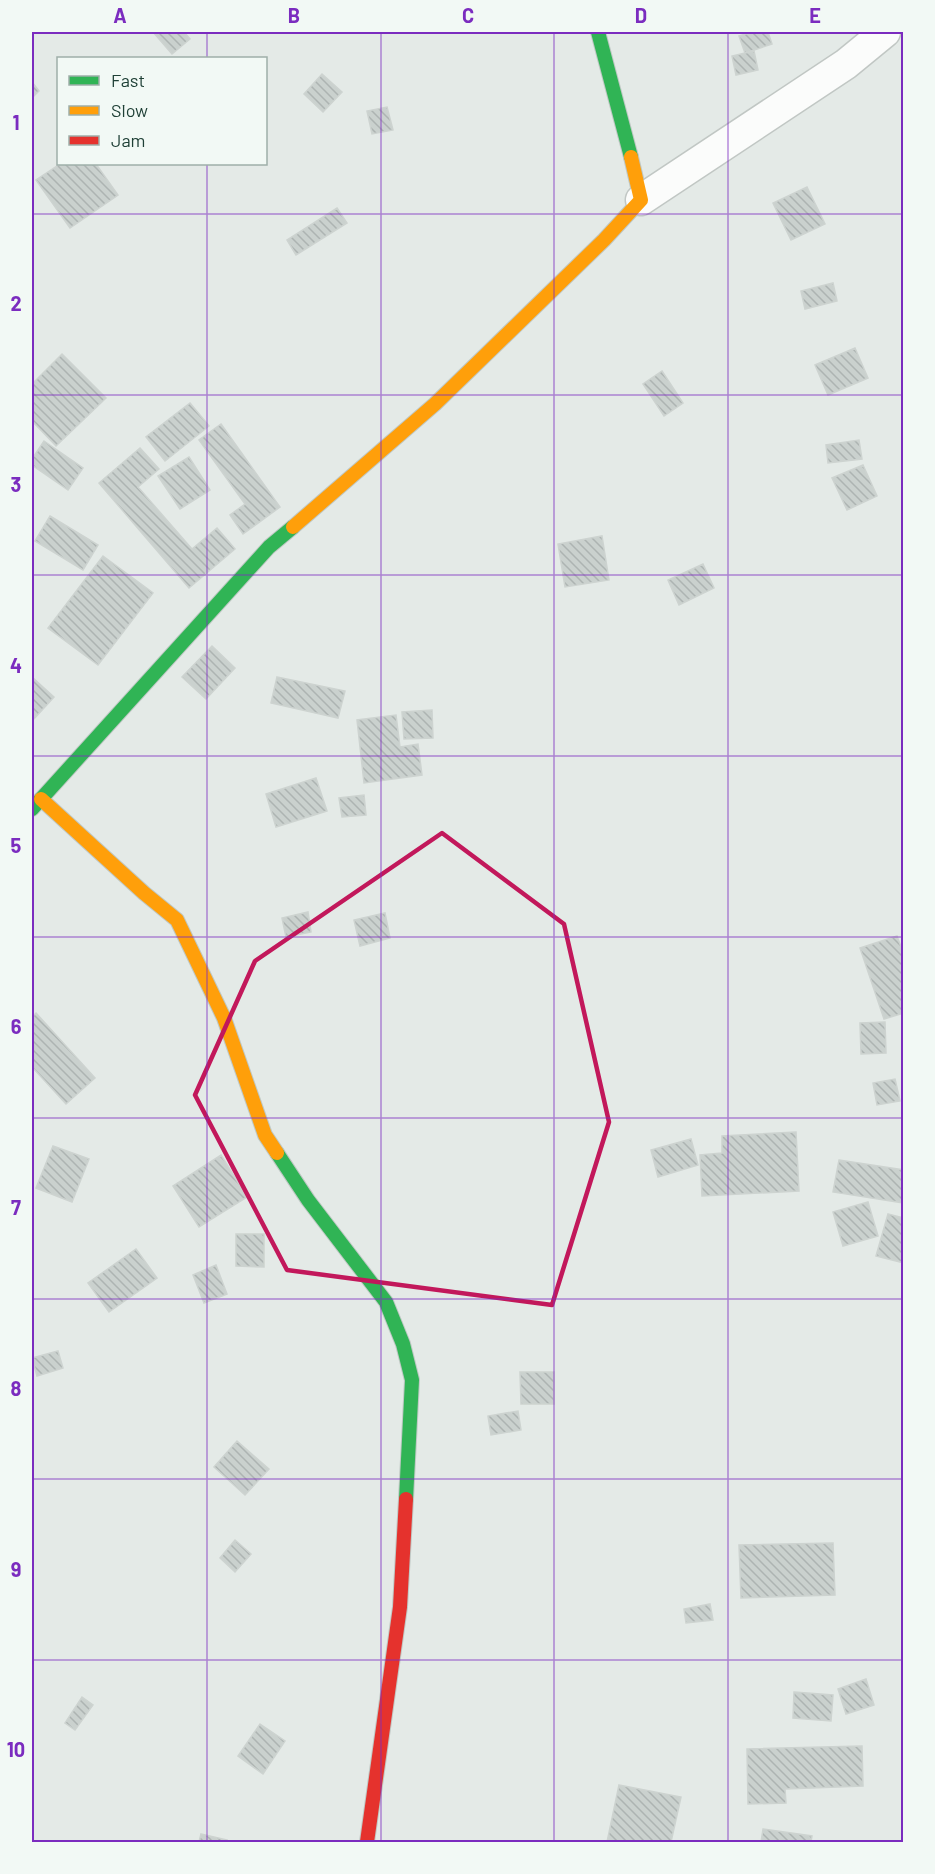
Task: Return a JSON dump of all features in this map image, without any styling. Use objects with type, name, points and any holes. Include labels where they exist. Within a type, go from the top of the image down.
[{"type":"street","points":[[598,32],[641,200]]},
{"type":"street","points":[[367,1842],[400,1607],[411,1380],[403,1344],[386,1302],[308,1200],[265,1135],[224,1018],[177,920],[36,804],[269,547],[435,404],[604,240],[641,200],[846,64],[885,32]]},
{"type":"highlighted area","points":[[442,833],[564,924],[609,1122],[552,1305],[287,1270],[195,1095],[255,961]]},
{"type":"building","points":[[153,32],[184,32],[190,39],[172,54]]},
{"type":"building","points":[[752,32],[768,32],[772,44],[745,53],[739,36]]},
{"type":"building","points":[[754,51],[758,70],[736,75],[732,56]]},
{"type":"building","points":[[322,74],[342,92],[323,112],[304,94]]},
{"type":"building","points":[[32,82],[39,91],[32,98]]},
{"type":"building","points":[[387,107],[393,130],[372,134],[367,111]]},
{"type":"building","points":[[58,165],[97,165],[118,195],[70,228],[36,180]]},
{"type":"building","points":[[807,187],[825,224],[791,240],[773,203]]},
{"type":"building","points":[[337,208],[347,223],[296,255],[287,240]]},
{"type":"building","points":[[833,283],[837,301],[805,309],[801,291]]},
{"type":"building","points":[[855,348],[868,378],[828,395],[815,365]]},
{"type":"building","points":[[62,354],[106,398],[56,446],[32,421],[32,384]]},
{"type":"building","points":[[662,371],[683,403],[664,416],[643,384]]},
{"type":"building","points":[[190,403],[209,426],[165,461],[146,437]]},
{"type":"building","points":[[221,424],[280,507],[243,534],[230,515],[245,504],[199,440]]},
{"type":"building","points":[[859,440],[862,459],[828,463],[826,445]]},
{"type":"building","points":[[44,441],[83,468],[68,490],[32,465],[32,459]]},
{"type":"building","points":[[140,448],[159,469],[138,487],[192,549],[217,528],[235,549],[189,588],[99,483]]},
{"type":"building","points":[[189,457],[210,490],[180,509],[158,476]]},
{"type":"building","points":[[863,465],[877,496],[847,510],[832,478]]},
{"type":"building","points":[[50,516],[98,545],[83,570],[35,541]]},
{"type":"building","points":[[602,536],[609,580],[565,587],[558,544]]},
{"type":"building","points":[[103,556],[153,593],[98,665],[48,628]]},
{"type":"building","points":[[703,564],[714,588],[679,605],[668,580]]},
{"type":"building","points":[[212,646],[235,668],[206,699],[182,677]]},
{"type":"building","points":[[32,677],[54,697],[32,721]]},
{"type":"building","points":[[277,677],[345,691],[338,718],[271,703]]},
{"type":"building","points":[[432,710],[433,738],[404,739],[402,712]]},
{"type":"building","points":[[396,715],[400,747],[418,744],[422,775],[364,783],[357,720]]},
{"type":"building","points":[[316,778],[327,811],[276,827],[266,794]]},
{"type":"building","points":[[364,795],[366,815],[342,817],[339,798]]},
{"type":"building","points":[[308,912],[311,932],[286,937],[282,918]]},
{"type":"building","points":[[385,913],[390,938],[360,946],[354,920]]},
{"type":"building","points":[[897,936],[904,955],[904,1013],[884,1019],[860,948]]},
{"type":"building","points":[[36,1013],[95,1078],[66,1104],[32,1067],[32,1017]]},
{"type":"building","points":[[885,1022],[886,1053],[861,1054],[860,1023]]},
{"type":"building","points":[[895,1079],[900,1101],[877,1105],[873,1083]]},
{"type":"building","points":[[796,1132],[799,1191],[702,1196],[700,1155],[722,1153],[722,1136]]},
{"type":"building","points":[[691,1139],[698,1165],[658,1177],[651,1150]]},
{"type":"building","points":[[53,1146],[89,1159],[72,1202],[36,1188]]},
{"type":"building","points":[[221,1155],[247,1197],[199,1227],[173,1186]]},
{"type":"building","points":[[839,1160],[904,1170],[904,1203],[833,1192]]},
{"type":"building","points":[[868,1202],[878,1236],[843,1246],[833,1212]]},
{"type":"building","points":[[888,1214],[904,1218],[904,1263],[876,1256]]},
{"type":"building","points":[[236,1234],[264,1234],[264,1267],[236,1266]]},
{"type":"building","points":[[136,1249],[157,1278],[109,1312],[88,1283]]},
{"type":"building","points":[[216,1265],[227,1294],[204,1303],[193,1275]]},
{"type":"building","points":[[58,1351],[63,1368],[37,1376],[32,1358]]},
{"type":"building","points":[[520,1372],[554,1372],[554,1404],[521,1404]]},
{"type":"building","points":[[518,1411],[521,1430],[491,1435],[488,1416]]},
{"type":"building","points":[[237,1441],[269,1469],[245,1495],[214,1467]]},
{"type":"building","points":[[235,1540],[251,1554],[235,1572],[220,1558]]},
{"type":"building","points":[[833,1543],[835,1595],[741,1598],[739,1545]]},
{"type":"building","points":[[710,1604],[713,1620],[686,1623],[684,1609]]},
{"type":"building","points":[[866,1679],[874,1705],[846,1714],[838,1689]]},
{"type":"building","points":[[794,1692],[833,1695],[831,1721],[793,1718]]},
{"type":"building","points":[[82,1697],[93,1705],[75,1730],[65,1723]]},
{"type":"building","points":[[260,1724],[285,1741],[263,1774],[238,1756]]},
{"type":"building","points":[[862,1746],[863,1786],[785,1789],[786,1803],[748,1804],[747,1749]]},
{"type":"building","points":[[619,1785],[681,1797],[671,1842],[607,1842]]},
{"type":"building","points":[[763,1829],[812,1836],[811,1842],[761,1842]]},
{"type":"building","points":[[201,1834],[227,1840],[226,1842],[199,1842]]},
{"type":"traffic: fast","points":[[598,32],[631,157]]},
{"type":"traffic: fast","points":[[32,809],[269,547],[293,527]]},
{"type":"traffic: fast","points":[[277,1153],[308,1200],[386,1302],[403,1344],[412,1380],[406,1499]]},
{"type":"traffic: slow","points":[[293,527],[435,404],[604,240],[641,200],[631,157]]},
{"type":"traffic: slow","points":[[41,799],[177,920],[224,1018],[265,1135],[277,1153]]},
{"type":"traffic: jam","points":[[367,1842],[400,1607],[406,1499]]}]
